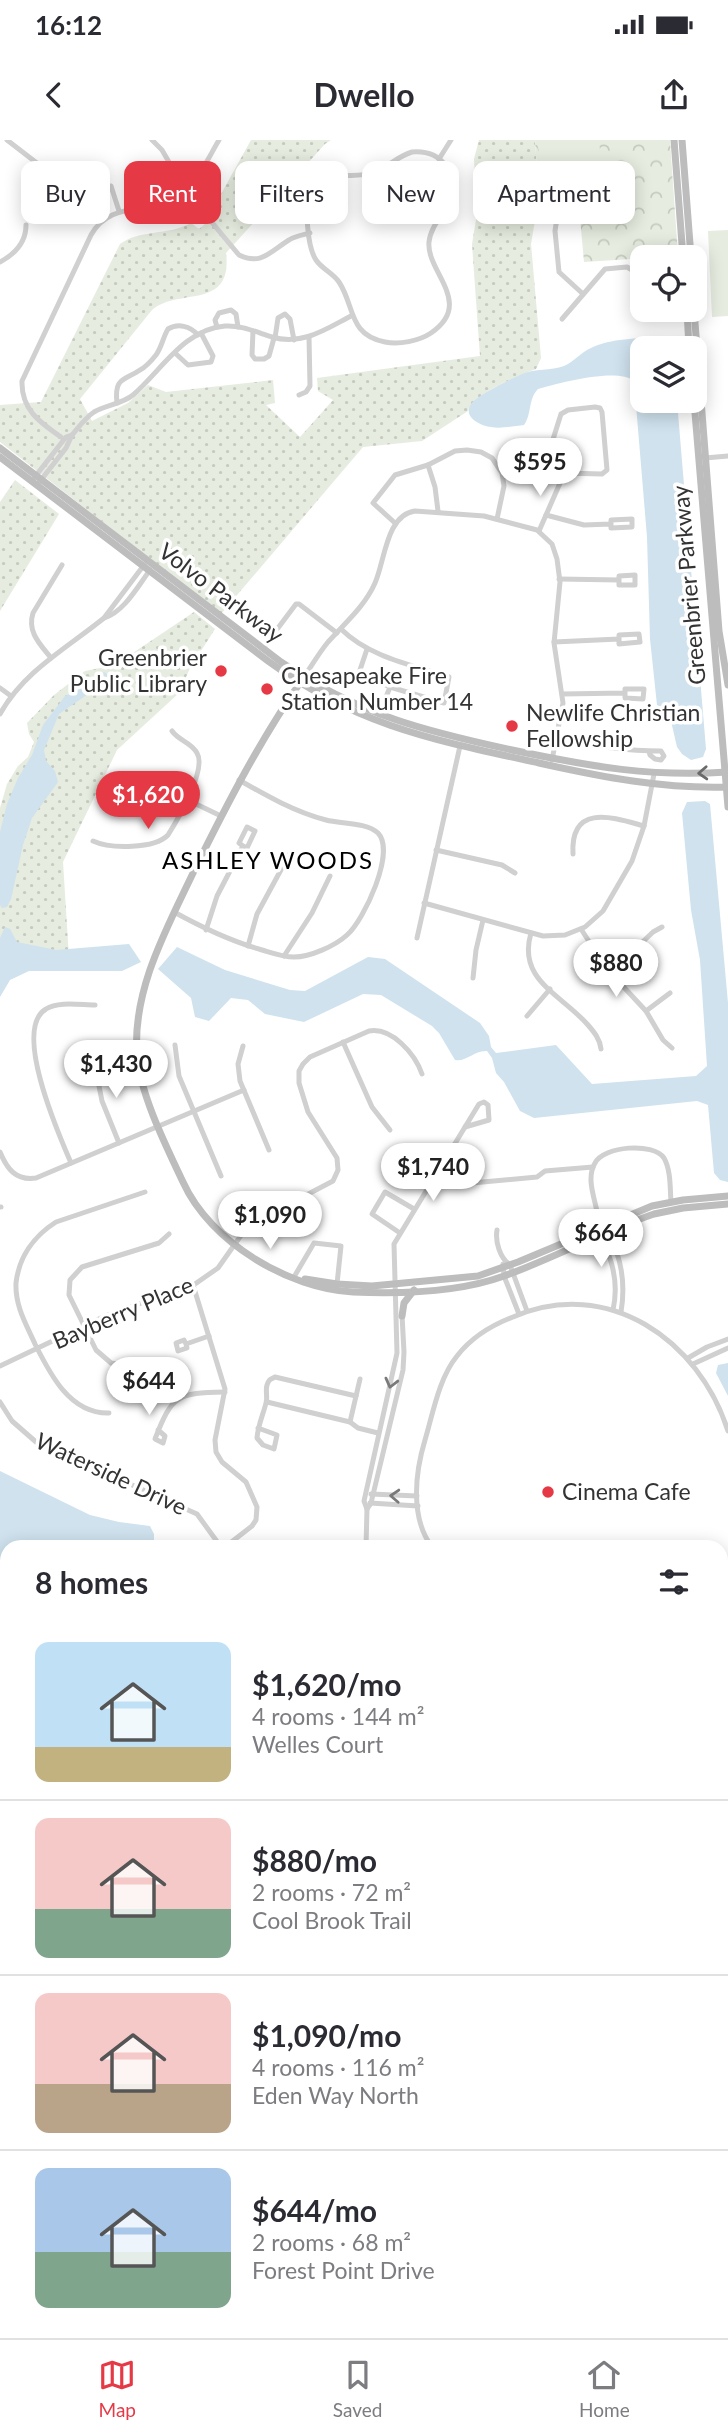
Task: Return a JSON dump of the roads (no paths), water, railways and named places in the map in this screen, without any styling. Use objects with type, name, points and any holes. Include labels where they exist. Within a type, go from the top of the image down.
[{"type":"main road","points":[[674,140],[682,245]]},
{"type":"main road","points":[[682,140],[690,245]]},
{"type":"main road","name":"Greenbrier Parkway","points":[[695,322],[728,807]]},
{"type":"main road","name":"Greenbrier Parkway","points":[[696,413],[719,631],[728,685]]},
{"type":"main road","name":"Volvo Parkway","points":[[0,448],[148,566],[338,705],[413,735],[551,762],[654,774],[726,772]]},
{"type":"main road","name":"Volvo Parkway","points":[[0,457],[37,480]]},
{"type":"main road","name":"Volvo Parkway","points":[[148,566],[263,648],[301,680],[379,715],[438,734],[652,785],[727,787]]},
{"type":"main road","points":[[301,680],[239,780],[174,912],[150,970],[137,1025],[136,1052],[142,1083],[192,1201],[210,1224],[235,1245],[267,1265],[310,1285],[356,1292],[464,1278],[507,1269]]},
{"type":"main road","points":[[294,1277],[337,1284],[397,1286],[414,1290],[459,1286],[507,1269],[645,1208],[671,1202],[728,1196]]},
{"type":"main road","points":[[603,1228],[661,1212],[728,1204]]},
{"type":"main road","points":[[402,1316],[404,1303],[414,1290]]},
{"type":"street","points":[[7,140],[34,161]]},
{"type":"street","points":[[152,140],[169,161]]},
{"type":"street","points":[[207,161],[219,140]]},
{"type":"street","points":[[439,159],[451,140]]},
{"type":"street","points":[[412,152],[425,152],[439,159],[449,169],[453,185],[452,197],[432,231],[429,242],[431,257],[444,281],[448,307],[442,322],[424,337],[390,343],[367,334],[351,316],[339,283],[314,256],[307,210],[309,200],[312,193],[328,177],[335,174],[374,172],[412,152]]},
{"type":"street","points":[[111,186],[119,211]]},
{"type":"street","points":[[61,437],[39,422],[26,404],[22,391],[24,372],[94,231],[106,217],[124,210]]},
{"type":"street","points":[[213,224],[232,248],[246,258],[262,259],[291,238],[310,233]]},
{"type":"street","points":[[556,224],[559,272],[583,294]]},
{"type":"street","points":[[0,262],[20,245],[26,234],[26,225]]},
{"type":"street","points":[[562,319],[600,274],[610,268],[630,268]]},
{"type":"street","points":[[217,327],[215,320],[219,313],[231,310],[236,314],[238,327]]},
{"type":"street","points":[[253,331],[252,351],[255,359],[269,356],[278,318],[285,314],[290,319],[294,340]]},
{"type":"street","points":[[37,480],[92,414],[132,396],[175,352],[200,334],[217,327],[238,327],[274,338],[294,340],[309,337],[351,316]]},
{"type":"street","points":[[117,403],[121,381],[140,370],[158,353],[168,329],[180,326],[192,329],[210,346],[213,356],[211,362],[188,365],[182,362],[175,352]]},
{"type":"street","points":[[299,395],[306,392],[310,386],[309,337]]},
{"type":"street","points":[[600,408],[607,470],[602,474],[564,474],[556,467],[549,452],[561,414],[600,408]]},
{"type":"street","points":[[396,523],[373,503],[395,475],[428,465],[460,450],[481,452],[492,457],[503,480],[503,494],[497,519]]},
{"type":"street","points":[[702,458],[728,456]]},
{"type":"street","points":[[428,465],[435,487],[438,512]]},
{"type":"street","points":[[539,531],[564,474]]},
{"type":"street","points":[[301,680],[323,648],[361,606],[372,589],[401,516],[410,512],[474,514],[539,531],[554,547],[559,579],[554,642],[562,694],[562,713],[551,762]]},
{"type":"street","points":[[546,515],[584,525],[611,524]]},
{"type":"street","points":[[51,658],[34,635],[31,620],[62,565]]},
{"type":"street","points":[[0,714],[11,696],[30,675],[124,604],[148,566]]},
{"type":"street","points":[[559,579],[619,580]]},
{"type":"street","points":[[263,648],[296,604],[299,604],[367,649],[449,677],[444,703],[390,687],[359,673],[367,649]]},
{"type":"street","points":[[554,642],[619,639]]},
{"type":"street","points":[[379,715],[390,687]]},
{"type":"street","points":[[0,688],[11,696]]},
{"type":"street","points":[[562,694],[625,694]]},
{"type":"street","points":[[93,841],[110,846],[156,844],[168,835],[199,772],[200,758],[192,746],[172,731]]},
{"type":"street","points":[[556,738],[649,752]]},
{"type":"street","points":[[417,938],[460,746]]},
{"type":"street","points":[[424,903],[531,933],[558,936],[581,929],[601,912],[618,887],[637,850],[645,826],[654,774]]},
{"type":"street","points":[[174,912],[206,930],[248,946],[296,957],[309,954],[350,933],[377,881],[384,846],[377,833],[369,828],[301,812],[239,780]]},
{"type":"street","points":[[136,783],[148,789],[169,791],[221,816]]},
{"type":"street","points":[[573,854],[578,830],[593,817],[606,816],[645,826]]},
{"type":"street","points":[[206,930],[218,896],[243,846]]},
{"type":"street","points":[[436,850],[502,865],[515,873]]},
{"type":"street","points":[[248,946],[257,914],[289,855]]},
{"type":"street","points":[[284,956],[312,913],[330,876]]},
{"type":"street","points":[[473,978],[483,920]]},
{"type":"street","points":[[610,973],[653,932],[662,928]]},
{"type":"street","points":[[581,929],[610,973],[646,1011],[663,1040],[672,1048]]},
{"type":"street","points":[[531,933],[527,950],[529,965],[536,976],[589,1026],[599,1040],[601,1049]]},
{"type":"street","points":[[527,1016],[550,989]]},
{"type":"street","points":[[646,1011],[670,993]]},
{"type":"street","points":[[71,1163],[44,1097],[33,1029],[38,1016],[50,1006],[95,1005]]},
{"type":"street","points":[[390,1130],[372,1107],[343,1042],[373,1030],[387,1032],[415,1059],[422,1074]]},
{"type":"street","name":"Bayberry Place","points":[[0,1366],[123,1308],[193,1285],[218,1268],[242,1234],[255,1222],[326,1186],[336,1177],[337,1157],[309,1116],[298,1077],[303,1064],[310,1057],[343,1042]]},
{"type":"street","points":[[175,1045],[178,1076],[220,1176]]},
{"type":"street","points":[[243,1046],[238,1071],[269,1150]]},
{"type":"street","points":[[94,1061],[102,1101],[119,1143]]},
{"type":"street","points":[[0,1152],[12,1173],[27,1179],[36,1178],[244,1090]]},
{"type":"street","points":[[367,1509],[371,1503],[403,1370],[402,1316],[394,1250],[400,1233],[479,1104],[486,1103],[491,1117],[489,1121],[465,1127]]},
{"type":"street","points":[[621,1312],[624,1290],[622,1268],[593,1202],[593,1167],[598,1158],[608,1152],[644,1147],[656,1150],[667,1164],[671,1202]]},
{"type":"street","points":[[472,1182],[539,1177],[545,1171],[593,1167]]},
{"type":"street","points":[[109,1413],[88,1409],[66,1394],[50,1373],[22,1317],[16,1291],[20,1265],[29,1247],[44,1230],[56,1222],[145,1192]]},
{"type":"street","points":[[400,1233],[372,1214],[378,1202],[385,1192],[414,1209]]},
{"type":"street","points":[[603,1228],[614,1270],[616,1293],[613,1310]]},
{"type":"street","points":[[497,1230],[497,1242],[527,1311]]},
{"type":"street","points":[[129,1366],[116,1365],[101,1356],[68,1291],[70,1280],[74,1273],[88,1265],[159,1243],[169,1234]]},
{"type":"street","points":[[294,1277],[314,1243],[341,1245],[337,1284]]},
{"type":"street","points":[[507,1269],[519,1314]]},
{"type":"street","points":[[193,1285],[225,1392],[215,1440],[216,1452],[222,1462],[246,1482],[256,1503],[257,1512],[252,1527],[233,1540]]},
{"type":"street","points":[[366,1540],[365,1492],[397,1353],[397,1286]]},
{"type":"street","points":[[428,1540],[421,1527],[417,1496],[421,1455],[450,1365],[478,1336],[500,1322],[527,1311],[563,1304],[594,1306],[621,1312],[650,1327],[693,1364],[715,1398],[728,1431]]},
{"type":"street","points":[[186,1344],[209,1336]]},
{"type":"street","points":[[688,1358],[728,1339]]},
{"type":"street","points":[[693,1364],[728,1348]]},
{"type":"street","points":[[258,1428],[277,1435],[274,1449],[268,1449],[259,1443],[257,1438],[258,1428],[267,1402],[267,1384],[275,1377],[356,1396]]},
{"type":"street","points":[[350,1422],[360,1379]]},
{"type":"street","points":[[158,1430],[167,1409],[178,1399],[203,1393],[225,1392]]},
{"type":"street","name":"Waterside Drive","points":[[0,1402],[12,1421],[36,1442],[197,1514],[217,1540]]},
{"type":"street","points":[[267,1402],[350,1422],[358,1428],[378,1433]]},
{"type":"street","points":[[365,1492],[417,1496]]},
{"type":"street","points":[[364,1501],[418,1506]]},
{"type":"water","points":[[630,339],[630,379],[602,376],[538,389],[524,425],[499,428],[487,426],[478,423],[469,413],[471,404],[480,396],[522,374],[564,366],[587,350],[607,342]]},
{"type":"water","points":[[637,413],[678,413],[706,749],[703,757],[691,760],[677,747],[671,721],[657,705],[650,639],[647,537]]},
{"type":"water","points":[[104,672],[110,676],[59,714],[44,750],[46,761],[55,771],[58,782],[32,818],[11,899],[7,907],[2,908],[0,832],[7,804],[18,778],[32,755],[43,725],[65,696],[91,684]]},
{"type":"water","points":[[705,801],[710,804],[728,1003],[728,1182],[720,1180],[714,1173],[708,1105],[697,1101],[534,1118],[520,1111],[496,1073],[487,1051],[455,1060],[432,1026],[381,995],[363,994],[304,1022],[265,1014],[248,1000],[231,998],[209,1021],[195,1017],[191,998],[158,969],[177,947],[225,970],[290,990],[305,991],[368,957],[385,959],[480,1023],[496,1053],[556,1045],[592,1084],[696,1076],[707,1066],[700,960],[691,910],[682,813],[687,802]]},
{"type":"water","points":[[5,927],[10,929],[17,942],[56,950],[129,944],[141,962],[122,971],[29,971],[10,980],[0,997],[0,938]]},
{"type":"water","points":[[728,1363],[728,1396],[716,1373],[718,1365]]},
{"type":"water","points":[[0,1471],[90,1515],[150,1526],[154,1534],[154,1540],[0,1540]]},
{"type":"place","name":"Greenbrier Public Library","points":[[221,671]]},
{"type":"place","name":"Chesapeake Fire Station Number 14","points":[[267,689]]},
{"type":"place","name":"Newlife Christian Fellowship","points":[[512,726]]},
{"type":"place","name":"Cinema Cafe","points":[[548,1492]]},
{"type":"district","name":"ASHLEY WOODS","points":[[268,861]]}]
